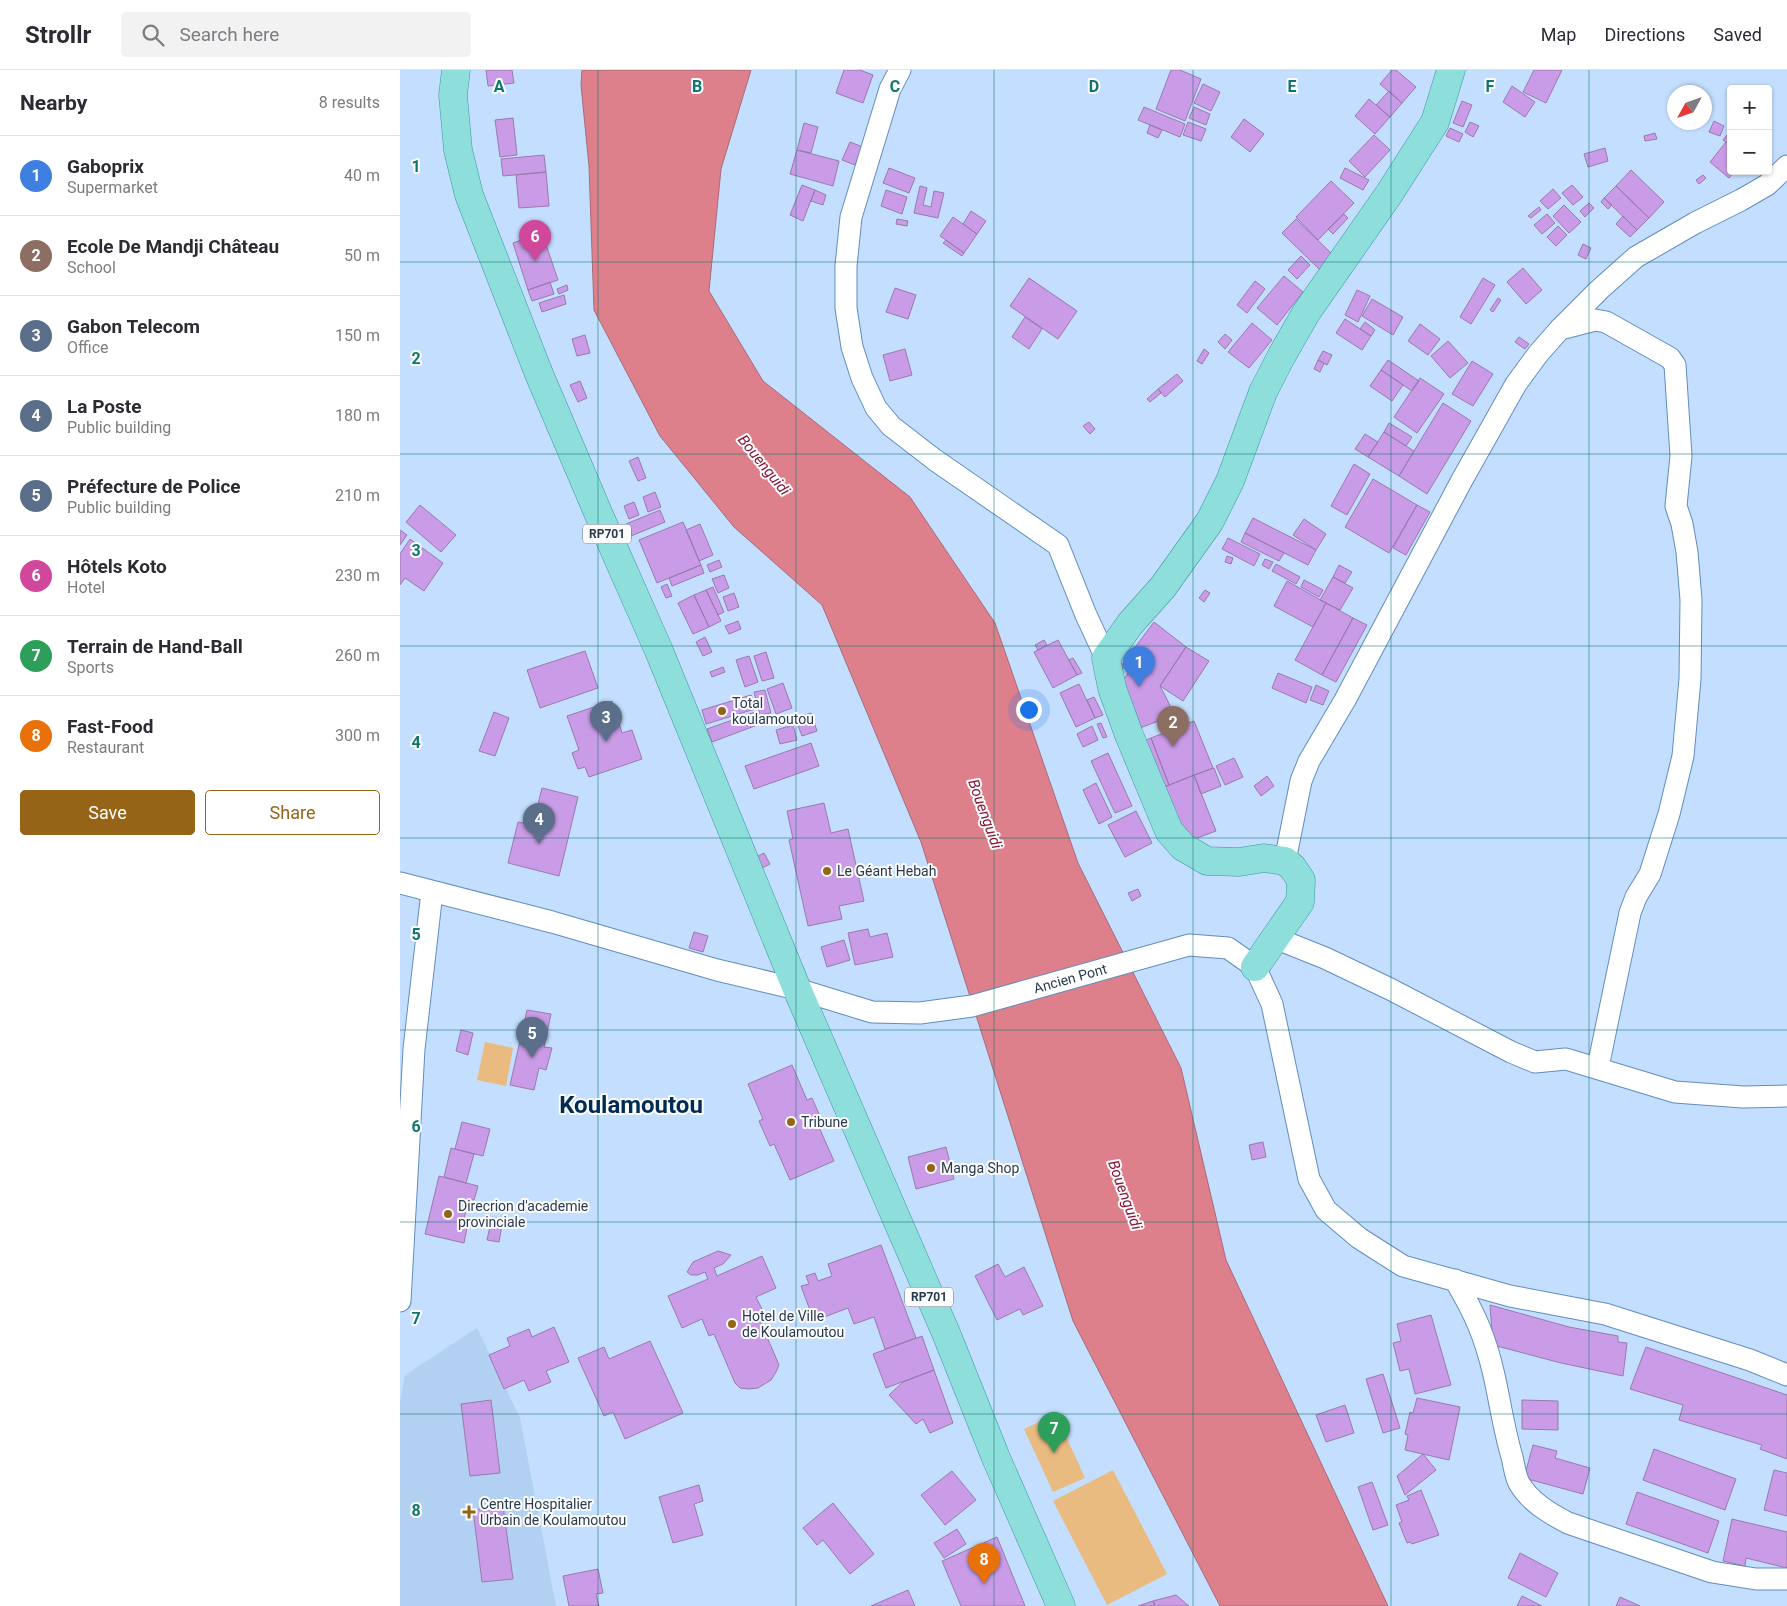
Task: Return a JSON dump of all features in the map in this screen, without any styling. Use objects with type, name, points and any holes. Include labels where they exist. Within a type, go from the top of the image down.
[{"type":"main road","name":"RP701","points":[[456,70],[453,95],[458,150],[469,195],[539,374],[659,651],[797,989],[946,1333],[996,1458],[1061,1606]]},
{"type":"main road","points":[[1255,967],[1300,902],[1302,880],[1285,861],[1264,858],[1239,862],[1207,861],[1183,848],[1169,831],[1129,736],[1112,688],[1106,658],[1130,624],[1162,587],[1210,521],[1230,481],[1263,392],[1282,355],[1306,313],[1389,194],[1434,122],[1451,70]]},
{"type":"street","points":[[900,70],[890,88],[851,217],[846,266],[846,308],[852,347],[862,378],[876,408],[891,426],[935,460],[1058,545],[1086,615],[1106,658]]},
{"type":"street","points":[[1285,861],[1301,782],[1308,761],[1345,700],[1462,480],[1516,384],[1538,354],[1560,329],[1599,290],[1636,258],[1695,223],[1767,185],[1787,166]]},
{"type":"street","points":[[1560,329],[1595,320],[1606,322],[1670,358],[1675,366],[1681,456],[1676,506],[1682,524],[1687,552],[1690,600],[1690,680],[1683,756],[1669,814],[1650,874],[1636,898],[1630,913],[1598,1068]]},
{"type":"street","name":"Ancien Pont","points":[[400,883],[552,922],[717,970],[797,989],[872,1012],[920,1013],[972,1006],[1189,945],[1228,948],[1255,967]]},
{"type":"street","points":[[400,1302],[414,1049],[432,892]]},
{"type":"street","points":[[1275,938],[1325,958],[1535,1062],[1566,1059],[1675,1092],[1743,1097],[1787,1096]]},
{"type":"street","points":[[1255,967],[1272,1004],[1309,1179],[1326,1210],[1359,1238],[1403,1266],[1510,1296],[1605,1314],[1750,1360],[1787,1375]]},
{"type":"street","points":[[1455,1280],[1473,1311],[1483,1334],[1494,1374],[1505,1434],[1518,1481],[1531,1499],[1568,1523],[1712,1572],[1756,1579],[1787,1579]]},
{"type":"shaded area","points":[[485,1042],[513,1048],[506,1086],[477,1080]]},
{"type":"shaded area","name":"Centre Hospitalier Urbain de Koulamoutou","points":[[477,1328],[520,1418],[556,1606],[400,1606],[400,1401],[405,1375]]},
{"type":"shaded area","points":[[1056,1414],[1085,1478],[1053,1492],[1024,1429]]},
{"type":"shaded area","points":[[1113,1470],[1167,1574],[1107,1605],[1053,1501]]},
{"type":"water","name":"Bouenguidi","points":[[582,70],[751,70],[721,169],[709,291],[763,381],[910,497],[995,623],[1078,863],[1181,1068],[1226,1260],[1388,1606],[1220,1606],[1073,1321],[921,842],[822,605],[734,527],[660,436],[594,310],[589,166],[581,85]]},
{"type":"building","points":[[486,70],[512,70],[514,83],[488,86]]},
{"type":"building","points":[[844,70],[860,70],[873,75],[863,103],[836,93]]},
{"type":"building","points":[[1171,70],[1180,70],[1201,79],[1185,121],[1156,109]]},
{"type":"building","points":[[1392,70],[1396,70],[1416,87],[1402,103],[1380,84]]},
{"type":"building","points":[[1534,70],[1562,70],[1546,103],[1523,92]]},
{"type":"building","points":[[1203,84],[1220,92],[1211,111],[1194,103]]},
{"type":"building","points":[[1512,86],[1535,102],[1525,117],[1503,102]]},
{"type":"building","points":[[1389,91],[1402,103],[1390,117],[1376,105]]},
{"type":"building","points":[[1369,99],[1390,117],[1375,134],[1355,116]]},
{"type":"building","points":[[1462,101],[1472,105],[1463,127],[1453,123]]},
{"type":"building","points":[[1144,107],[1185,124],[1180,137],[1138,120]]},
{"type":"building","points":[[1194,107],[1210,114],[1206,125],[1189,118]]},
{"type":"building","points":[[513,118],[517,155],[500,157],[495,120]]},
{"type":"building","points":[[1244,119],[1264,134],[1250,152],[1231,137]]},
{"type":"building","points":[[1714,121],[1724,126],[1720,136],[1709,132],[1712,130]]},
{"type":"building","points":[[1188,122],[1206,129],[1201,141],[1183,135]]},
{"type":"building","points":[[1470,122],[1479,126],[1473,137],[1465,132]]},
{"type":"building","points":[[804,123],[818,127],[811,153],[797,150]]},
{"type":"building","points":[[1150,125],[1162,130],[1158,138],[1147,133]]},
{"type":"building","points":[[1450,128],[1463,134],[1459,142],[1446,136]]},
{"type":"building","points":[[1655,133],[1657,139],[1645,141],[1644,136]]},
{"type":"building","points":[[1374,135],[1390,150],[1365,177],[1349,161]]},
{"type":"building","points":[[1727,135],[1727,143],[1723,140]]},
{"type":"building","points":[[850,142],[863,147],[855,165],[842,160]]},
{"type":"building","points":[[1727,143],[1727,175],[1732,175],[1729,178],[1710,162]]},
{"type":"building","points":[[1605,148],[1608,161],[1588,167],[1584,154]]},
{"type":"building","points":[[797,150],[839,161],[833,186],[790,174]]},
{"type":"building","points":[[544,155],[546,172],[503,176],[501,159]]},
{"type":"building","points":[[889,168],[915,178],[909,193],[883,183]]},
{"type":"building","points":[[1345,168],[1369,180],[1363,190],[1340,178]]},
{"type":"building","points":[[1631,170],[1664,202],[1649,218],[1616,186]]},
{"type":"building","points":[[546,172],[549,206],[519,208],[516,175]]},
{"type":"building","points":[[1703,175],[1706,178],[1699,184],[1696,180]]},
{"type":"building","points":[[1331,181],[1354,203],[1318,240],[1296,217]]},
{"type":"building","points":[[802,185],[815,190],[803,221],[790,215]]},
{"type":"building","points":[[1572,185],[1583,197],[1573,205],[1562,193]]},
{"type":"building","points":[[920,186],[927,188],[923,205],[931,207],[934,191],[944,193],[938,218],[914,213]]},
{"type":"building","points":[[1616,186],[1649,218],[1637,230],[1604,198]]},
{"type":"building","points":[[1553,189],[1561,198],[1548,209],[1540,201]]},
{"type":"building","points":[[815,190],[826,195],[823,205],[811,201]]},
{"type":"building","points":[[886,190],[907,197],[902,214],[881,206]]},
{"type":"building","points":[[1604,198],[1612,205],[1608,209],[1601,202]]},
{"type":"building","points":[[1589,203],[1594,208],[1585,217],[1580,211]]},
{"type":"building","points":[[1564,205],[1581,222],[1569,233],[1553,216]]},
{"type":"building","points":[[1539,207],[1541,210],[1531,218],[1528,216]]},
{"type":"building","points":[[971,211],[986,221],[977,234],[963,224]]},
{"type":"building","points":[[1344,214],[1348,218],[1333,234],[1328,229]]},
{"type":"building","points":[[1547,214],[1555,223],[1542,234],[1534,225]]},
{"type":"building","points":[[1623,216],[1637,230],[1630,237],[1616,224]]},
{"type":"building","points":[[953,217],[977,234],[964,253],[940,236]]},
{"type":"building","points":[[897,219],[908,221],[907,226],[896,224]]},
{"type":"building","points":[[1296,219],[1333,255],[1319,269],[1282,233]]},
{"type":"building","points":[[1558,226],[1567,235],[1556,246],[1547,237]]},
{"type":"building","points":[[542,233],[558,280],[528,290],[513,243]]},
{"type":"building","points":[[946,240],[964,253],[962,256],[943,243]]},
{"type":"building","points":[[1583,244],[1591,248],[1586,259],[1578,255]]},
{"type":"building","points":[[1301,256],[1310,265],[1297,279],[1288,270]]},
{"type":"building","points":[[1523,268],[1542,290],[1526,304],[1507,282]]},
{"type":"building","points":[[1284,276],[1303,292],[1277,325],[1257,308]]},
{"type":"building","points":[[1029,278],[1077,311],[1058,339],[1010,306]]},
{"type":"building","points":[[1483,278],[1495,285],[1471,324],[1460,317]]},
{"type":"building","points":[[1255,281],[1265,289],[1247,313],[1237,305]]},
{"type":"building","points":[[550,282],[554,294],[532,301],[528,290]]},
{"type":"building","points":[[567,285],[568,290],[559,294],[557,289]]},
{"type":"building","points":[[895,288],[916,295],[908,319],[886,312]]},
{"type":"building","points":[[1357,290],[1370,296],[1358,322],[1345,315]]},
{"type":"building","points":[[564,295],[566,304],[542,312],[539,303]]},
{"type":"building","points":[[1498,298],[1501,300],[1493,312],[1490,310]]},
{"type":"building","points":[[1372,299],[1403,317],[1393,335],[1362,316]]},
{"type":"building","points":[[1025,317],[1042,329],[1029,349],[1012,337]]},
{"type":"building","points":[[1345,319],[1371,336],[1362,350],[1336,333]]},
{"type":"building","points":[[1365,322],[1375,330],[1371,336],[1360,329]]},
{"type":"building","points":[[1252,323],[1272,340],[1249,368],[1228,352]]},
{"type":"building","points":[[1420,324],[1440,339],[1428,355],[1408,341]]},
{"type":"building","points":[[1225,334],[1232,340],[1225,349],[1218,342]]},
{"type":"building","points":[[585,335],[590,353],[577,356],[572,339]]},
{"type":"building","points":[[1519,337],[1529,344],[1525,349],[1515,342]]},
{"type":"building","points":[[1448,341],[1468,363],[1450,378],[1431,356]]},
{"type":"building","points":[[905,349],[912,375],[890,381],[883,355]]},
{"type":"building","points":[[1204,349],[1209,353],[1202,364],[1197,361]]},
{"type":"building","points":[[1323,351],[1332,355],[1327,365],[1318,360]]},
{"type":"building","points":[[1318,360],[1324,363],[1320,372],[1314,369]]},
{"type":"building","points":[[1388,360],[1419,381],[1412,391],[1381,370]]},
{"type":"building","points":[[1472,361],[1493,374],[1473,406],[1452,394]]},
{"type":"building","points":[[1381,370],[1403,385],[1392,401],[1370,386]]},
{"type":"building","points":[[1177,374],[1183,381],[1165,397],[1158,389]]},
{"type":"building","points":[[1420,378],[1444,394],[1417,433],[1394,417]]},
{"type":"building","points":[[580,381],[587,398],[578,402],[570,385]]},
{"type":"building","points":[[1158,389],[1161,393],[1150,402],[1147,399]]},
{"type":"building","points":[[1443,403],[1471,421],[1427,494],[1399,476]]},
{"type":"building","points":[[1089,422],[1095,429],[1090,434],[1083,426]]},
{"type":"building","points":[[1389,423],[1412,437],[1406,446],[1384,432]]},
{"type":"building","points":[[1384,432],[1414,451],[1399,476],[1368,457]]},
{"type":"building","points":[[1365,434],[1378,442],[1368,457],[1355,449]]},
{"type":"building","points":[[638,457],[646,478],[638,481],[629,461]]},
{"type":"building","points":[[1354,464],[1370,474],[1347,515],[1331,506]]},
{"type":"building","points":[[1373,479],[1417,505],[1389,553],[1345,527]]},
{"type":"building","points":[[655,492],[661,507],[648,512],[643,497]]},
{"type":"building","points":[[634,502],[639,515],[629,519],[624,506]]},
{"type":"building","points":[[420,505],[456,535],[441,552],[406,522]]},
{"type":"building","points":[[1417,505],[1430,512],[1406,555],[1393,548]]},
{"type":"building","points":[[660,510],[665,522],[631,536],[626,524]]},
{"type":"building","points":[[1253,518],[1316,550],[1308,565],[1245,533]]},
{"type":"building","points":[[1304,519],[1326,534],[1316,550],[1293,535]]},
{"type":"building","points":[[683,522],[701,565],[657,583],[639,540]]},
{"type":"building","points":[[700,524],[713,555],[699,561],[686,530]]},
{"type":"building","points":[[400,530],[407,535],[400,545]]},
{"type":"building","points":[[1245,533],[1284,553],[1279,561],[1241,542]]},
{"type":"building","points":[[1228,538],[1260,554],[1254,566],[1222,549]]},
{"type":"building","points":[[410,539],[443,563],[424,591],[405,578],[400,585],[400,554]]},
{"type":"building","points":[[1227,556],[1233,558],[1231,564],[1225,562]]},
{"type":"building","points":[[1265,559],[1273,562],[1269,569],[1262,565]]},
{"type":"building","points":[[719,560],[722,567],[710,572],[707,565]]},
{"type":"building","points":[[1276,564],[1300,577],[1296,584],[1272,571]]},
{"type":"building","points":[[701,565],[704,573],[672,586],[669,578]]},
{"type":"building","points":[[1339,565],[1352,572],[1345,583],[1333,577]]},
{"type":"building","points":[[724,575],[729,588],[718,593],[712,579]]},
{"type":"building","points":[[1333,577],[1353,588],[1340,610],[1320,600]]},
{"type":"building","points":[[1304,580],[1323,590],[1319,597],[1301,587]]},
{"type":"building","points":[[1287,581],[1326,603],[1313,627],[1274,606]]},
{"type":"building","points":[[667,584],[672,596],[666,598],[661,587]]},
{"type":"building","points":[[713,587],[724,612],[718,615],[706,590]]},
{"type":"building","points":[[706,590],[721,621],[709,627],[694,595]]},
{"type":"building","points":[[1205,590],[1210,593],[1204,602],[1199,598]]},
{"type":"building","points":[[734,593],[739,607],[728,611],[723,597]]},
{"type":"building","points":[[694,595],[709,627],[693,634],[678,603]]},
{"type":"building","points":[[1326,603],[1353,618],[1322,675],[1295,660]]},
{"type":"building","points":[[1353,618],[1367,625],[1336,682],[1322,675]]},
{"type":"building","points":[[738,621],[741,629],[729,634],[725,626]]},
{"type":"building","points":[[1154,622],[1186,647],[1160,686],[1175,715],[1137,729],[1116,691],[1129,672],[1121,666]]},
{"type":"building","points":[[705,637],[712,652],[703,656],[696,642]]},
{"type":"building","points":[[1044,640],[1047,645],[1038,650],[1035,645]]},
{"type":"building","points":[[1058,640],[1077,675],[1053,688],[1034,652]]},
{"type":"building","points":[[1186,647],[1209,661],[1183,701],[1160,686]]},
{"type":"building","points":[[585,651],[598,688],[540,708],[527,670]]},
{"type":"building","points":[[766,652],[774,678],[762,681],[754,656]]},
{"type":"building","points":[[749,656],[758,682],[745,687],[736,660]]},
{"type":"building","points":[[1073,658],[1082,673],[1077,675],[1069,660]]},
{"type":"building","points":[[723,667],[725,672],[712,677],[710,672]]},
{"type":"building","points":[[1278,673],[1312,687],[1306,703],[1272,688]]},
{"type":"building","points":[[783,683],[792,708],[776,714],[767,689]]},
{"type":"building","points":[[1079,684],[1095,718],[1076,727],[1060,693]]},
{"type":"building","points":[[1316,685],[1329,691],[1323,705],[1310,700]]},
{"type":"building","points":[[765,690],[771,713],[760,715],[754,692]]},
{"type":"building","points":[[751,695],[755,709],[706,724],[702,710]]},
{"type":"building","points":[[1094,697],[1103,715],[1095,718],[1087,700]]},
{"type":"building","points":[[612,701],[622,733],[632,730],[642,759],[589,777],[585,767],[578,769],[572,753],[579,750],[567,716]]},
{"type":"building","points":[[494,712],[509,718],[495,756],[479,751]]},
{"type":"building","points":[[755,712],[760,724],[712,742],[707,729]]},
{"type":"building","points":[[811,713],[817,731],[802,736],[795,718]]},
{"type":"building","points":[[1194,721],[1213,768],[1169,785],[1151,738]]},
{"type":"building","points":[[1101,723],[1107,737],[1103,738],[1097,724]]},
{"type":"building","points":[[793,725],[797,740],[780,744],[776,730]]},
{"type":"building","points":[[1092,726],[1098,740],[1083,747],[1077,734]]},
{"type":"building","points":[[1151,738],[1169,785],[1162,788],[1144,741]]},
{"type":"building","points":[[811,743],[819,766],[754,789],[745,766]]},
{"type":"building","points":[[1108,753],[1132,806],[1115,813],[1091,761]]},
{"type":"building","points":[[1234,758],[1243,777],[1225,785],[1216,766]]},
{"type":"building","points":[[1214,768],[1221,786],[1201,794],[1194,775]]},
{"type":"building","points":[[1194,775],[1216,831],[1184,843],[1162,788]]},
{"type":"building","points":[[1267,776],[1274,786],[1261,796],[1254,786]]},
{"type":"building","points":[[1096,783],[1112,817],[1099,824],[1083,790]]},
{"type":"building","points":[[542,788],[578,797],[559,876],[508,863],[518,822],[533,825]]},
{"type":"building","name":"Le Géant Hebah","points":[[824,803],[831,833],[848,829],[864,901],[839,906],[842,919],[808,926],[789,840],[793,839],[787,811]]},
{"type":"building","points":[[1136,811],[1152,843],[1125,857],[1108,825]]},
{"type":"building","points":[[764,853],[770,864],[756,871],[750,860]]},
{"type":"building","points":[[1138,889],[1141,896],[1132,901],[1128,893]]},
{"type":"building","points":[[868,929],[870,937],[887,933],[893,957],[855,965],[848,933]]},
{"type":"building","points":[[694,932],[708,936],[703,952],[689,948]]},
{"type":"building","points":[[844,940],[850,960],[827,967],[821,947]]},
{"type":"building","points":[[527,1010],[551,1014],[544,1047],[552,1048],[546,1070],[539,1068],[534,1090],[510,1085]]},
{"type":"building","points":[[461,1030],[473,1033],[468,1055],[456,1051]]},
{"type":"building","name":"Tribune","points":[[792,1065],[807,1100],[812,1098],[823,1123],[818,1125],[834,1161],[790,1180],[774,1144],[770,1146],[759,1121],[763,1119],[748,1084]]},
{"type":"building","points":[[462,1122],[490,1129],[483,1156],[455,1149]]},
{"type":"building","points":[[1263,1142],[1266,1157],[1252,1160],[1249,1145]]},
{"type":"building","name":"Manga Shop","points":[[946,1147],[954,1179],[916,1189],[908,1157]]},
{"type":"building","points":[[451,1148],[474,1154],[466,1183],[444,1177]]},
{"type":"building","name":"Direcrion d'academie provinciale","points":[[439,1176],[478,1186],[474,1200],[469,1199],[462,1227],[467,1228],[464,1243],[425,1234]]},
{"type":"building","points":[[492,1217],[503,1220],[499,1242],[487,1240]]},
{"type":"building","points":[[881,1245],[916,1338],[885,1349],[874,1317],[854,1324],[848,1308],[814,1321],[801,1286],[809,1284],[806,1276],[815,1273],[818,1281],[832,1276],[828,1264]]},
{"type":"building","name":"Hotel de Ville de Koulamoutou","points":[[718,1251],[731,1255],[723,1264],[714,1268],[717,1276],[762,1256],[776,1288],[756,1297],[764,1313],[758,1316],[779,1365],[771,1380],[758,1388],[740,1388],[735,1383],[714,1334],[709,1336],[702,1319],[682,1328],[668,1296],[708,1279],[705,1272],[691,1275],[687,1272],[693,1262]]},
{"type":"building","points":[[998,1264],[1005,1277],[1024,1267],[1043,1306],[1023,1315],[1020,1309],[997,1320],[975,1276]]},
{"type":"building","points":[[1490,1305],[1569,1327],[1618,1336],[1618,1342],[1627,1343],[1623,1376],[1561,1363],[1493,1345]]},
{"type":"building","points":[[1431,1315],[1451,1385],[1415,1394],[1409,1369],[1400,1371],[1393,1343],[1401,1341],[1397,1324]]},
{"type":"building","points":[[554,1327],[569,1362],[546,1371],[551,1382],[529,1391],[524,1380],[504,1389],[489,1355],[510,1346],[507,1338],[529,1329],[532,1337]]},
{"type":"building","points":[[922,1336],[934,1370],[886,1388],[873,1354]]},
{"type":"building","points":[[650,1341],[683,1413],[625,1439],[613,1412],[604,1416],[578,1358],[604,1347],[609,1359]]},
{"type":"building","points":[[1646,1347],[1787,1395],[1787,1459],[1760,1449],[1762,1445],[1679,1420],[1683,1405],[1630,1389]]},
{"type":"building","points":[[934,1370],[953,1423],[930,1433],[923,1419],[916,1424],[889,1395],[903,1382]]},
{"type":"building","points":[[1383,1374],[1400,1428],[1383,1433],[1366,1379]]},
{"type":"building","points":[[1417,1398],[1460,1407],[1449,1460],[1405,1450],[1408,1435],[1405,1434],[1410,1412],[1413,1413]]},
{"type":"building","points":[[491,1400],[500,1473],[470,1476],[461,1404]]},
{"type":"building","points":[[1522,1400],[1558,1401],[1558,1430],[1522,1429]]},
{"type":"building","points":[[1345,1405],[1354,1433],[1326,1442],[1316,1415]]},
{"type":"building","points":[[1533,1445],[1557,1451],[1555,1458],[1590,1468],[1583,1494],[1524,1478]]},
{"type":"building","points":[[1654,1449],[1736,1479],[1725,1510],[1643,1480]]},
{"type":"building","points":[[1423,1454],[1436,1470],[1405,1495],[1397,1476]]},
{"type":"building","points":[[1774,1470],[1787,1473],[1787,1516],[1764,1510]]},
{"type":"building","points":[[952,1471],[976,1500],[945,1525],[921,1495]]},
{"type":"building","points":[[1372,1482],[1388,1525],[1373,1530],[1358,1487]]},
{"type":"building","points":[[699,1485],[703,1501],[694,1504],[703,1535],[673,1543],[659,1497]]},
{"type":"building","points":[[1421,1490],[1439,1535],[1412,1544],[1410,1542],[1407,1543],[1399,1523],[1402,1522],[1396,1505],[1409,1500],[1407,1496]]},
{"type":"building","points":[[1637,1492],[1719,1521],[1708,1553],[1626,1524]]},
{"type":"building","points":[[833,1503],[874,1554],[850,1574],[823,1540],[817,1545],[803,1528]]},
{"type":"building","points":[[503,1506],[513,1579],[482,1582],[473,1510]]},
{"type":"building","points":[[1732,1519],[1787,1532],[1787,1568],[1746,1558],[1745,1566],[1723,1561]]},
{"type":"building","points":[[957,1529],[966,1544],[944,1558],[934,1543]]},
{"type":"building","points":[[997,1537],[1025,1606],[961,1606],[942,1561]]},
{"type":"building","points":[[1520,1553],[1558,1573],[1546,1597],[1508,1578]]},
{"type":"building","points":[[598,1569],[603,1593],[596,1594],[599,1606],[569,1606],[563,1576]]},
{"type":"building","points":[[908,1590],[915,1606],[871,1606]]},
{"type":"building","points":[[1176,1595],[1189,1606],[1155,1606],[1153,1601]]},
{"type":"building","points":[[1522,1596],[1542,1606],[1517,1606]]},
{"type":"building","points":[[1620,1597],[1640,1606],[1616,1606]]},
{"type":"building","points":[[1153,1601],[1155,1606],[1138,1606]]},
{"type":"place","name":"Hôtels Koto","points":[[535,261]]},
{"type":"place","name":"Gaboprix","points":[[1139,687]]},
{"type":"place","name":"Total koulamoutou","points":[[722,711]]},
{"type":"place","name":"Gabon Telecom","points":[[606,742]]},
{"type":"place","name":"Ecole De Mandji Château","points":[[1173,747]]},
{"type":"place","name":"La Poste","points":[[539,844]]},
{"type":"place","name":"Le Géant Hebah","points":[[827,871]]},
{"type":"place","name":"Préfecture de Police","points":[[532,1058]]},
{"type":"place","name":"Tribune","points":[[791,1122]]},
{"type":"place","name":"Manga Shop","points":[[931,1168]]},
{"type":"place","name":"Direcrion d'academie provinciale","points":[[448,1214]]},
{"type":"place","name":"Hotel de Ville de Koulamoutou","points":[[732,1324]]},
{"type":"place","name":"Terrain de Hand-Ball","points":[[1054,1453]]},
{"type":"place","name":"Centre Hospitalier Urbain de Koulamoutou","points":[[469,1512]]},
{"type":"place","name":"Fast-Food","points":[[984,1584]]},
{"type":"district","name":"Koulamoutou","points":[[631,1105]]}]
